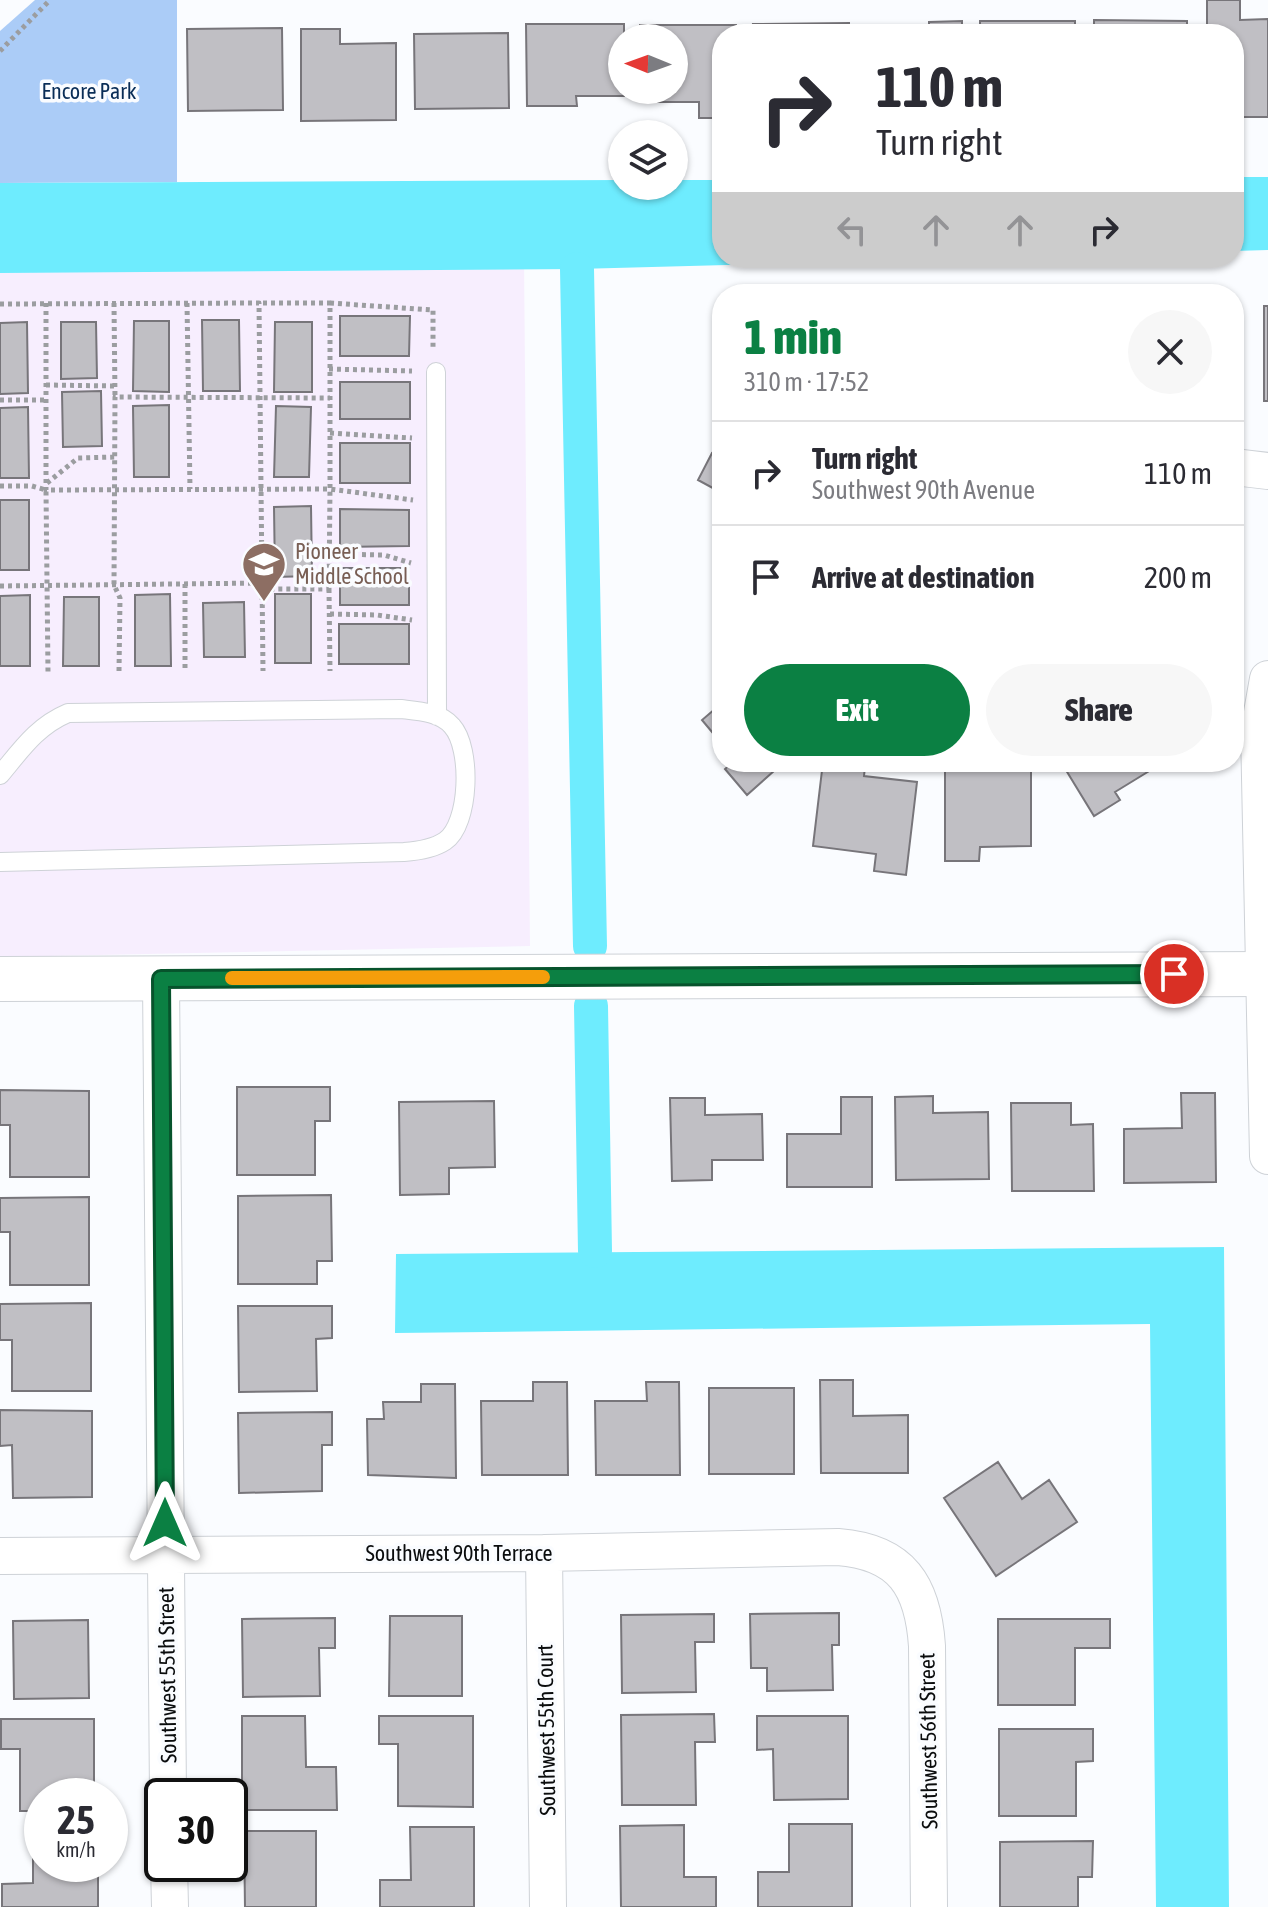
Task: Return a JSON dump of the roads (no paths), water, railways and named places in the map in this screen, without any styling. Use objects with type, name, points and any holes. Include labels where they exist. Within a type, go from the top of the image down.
[{"type":"street","points":[[1244,468],[1268,471]]},
{"type":"street","points":[[1268,679],[1259,730],[1268,1156]]},
{"type":"street","points":[[0,979],[1266,974]]},
{"type":"street","name":"Southwest 55th Street","points":[[161,979],[168,1778]]},
{"type":"street","name":"Southwest 90th Terrace","points":[[0,1556],[544,1553],[838,1547],[869,1551],[884,1558],[908,1578]]},
{"type":"street","name":"Southwest 55th Court","points":[[544,1553],[548,1907]]},
{"type":"street","name":"Southwest 56th Street","points":[[908,1578],[923,1607],[926,1626],[929,1907]]},
{"type":"street","points":[[169,1882],[170,1907]]},
{"type":"lane","points":[[436,372],[437,716]]},
{"type":"lane","points":[[0,775],[33,734],[50,721],[68,713],[401,709],[437,716],[452,725],[459,737],[463,755],[464,810],[457,828],[446,841],[427,849],[0,862]]},
{"type":"waterway","points":[[577,269],[590,946]]},
{"type":"waterway","points":[[591,1006],[595,1251]]},
{"type":"place","name":"Pioneer Middle School","points":[[264,603]]},
{"type":"park label","name":"Encore Park","points":[[89,91]]}]
